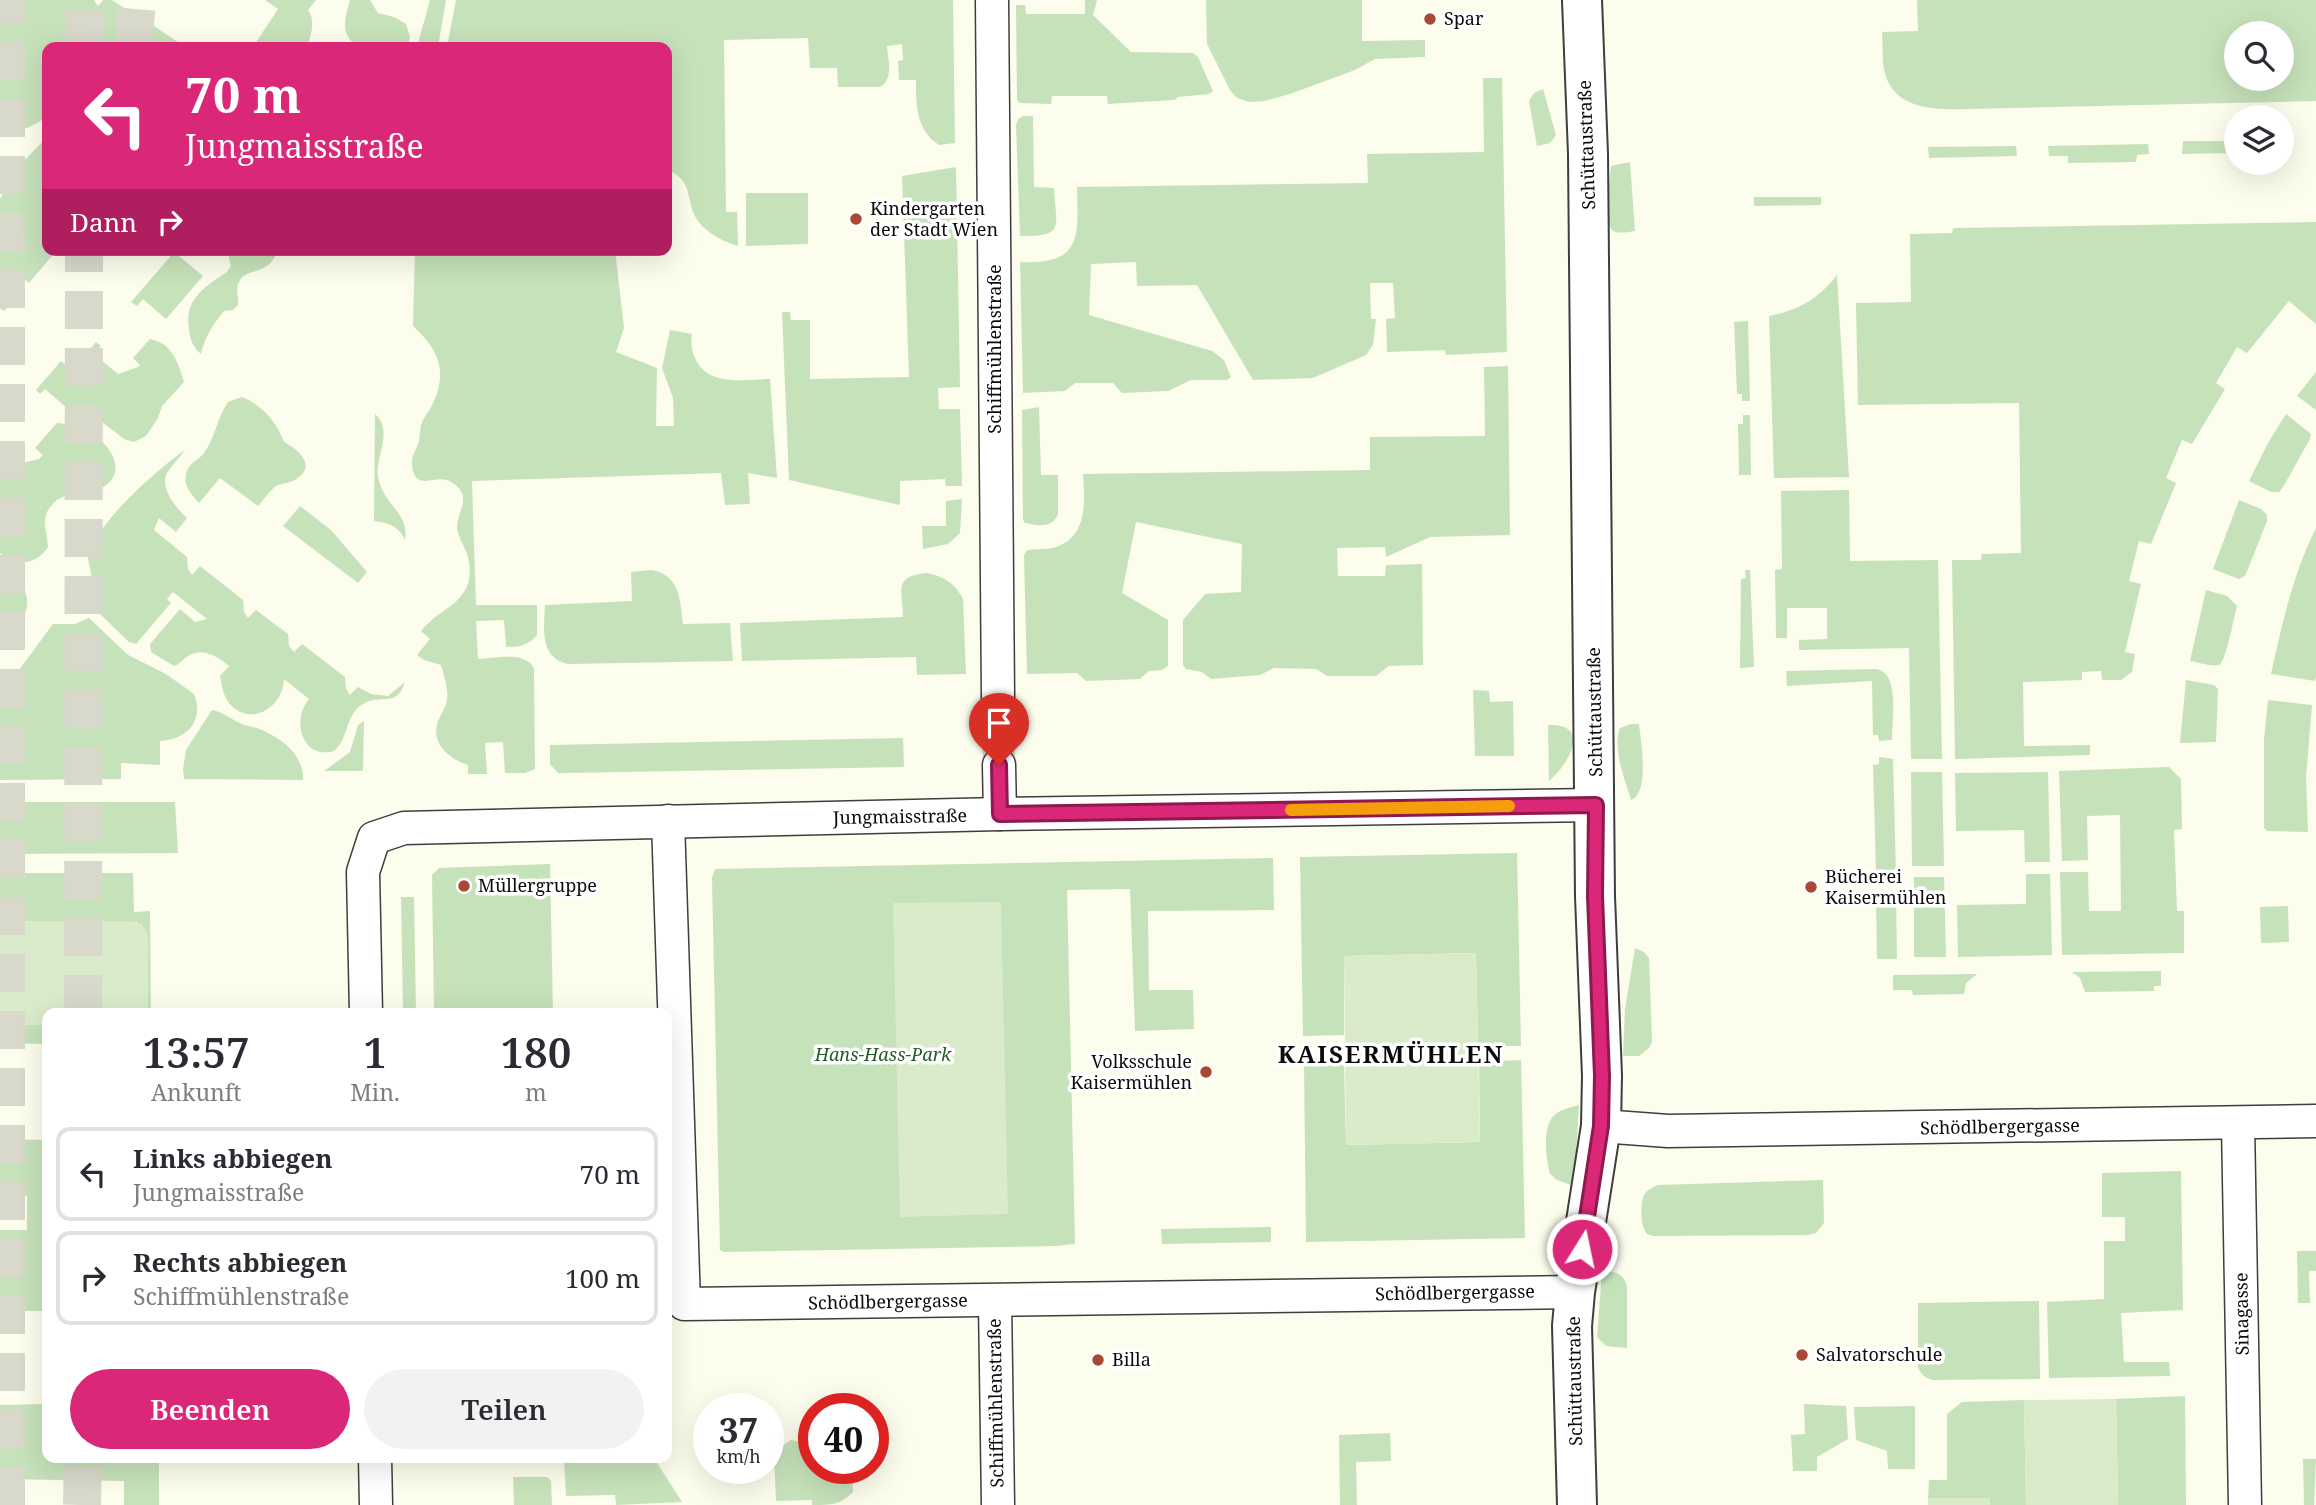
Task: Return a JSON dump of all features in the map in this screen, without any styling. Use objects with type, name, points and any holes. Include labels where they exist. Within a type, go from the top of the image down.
[{"type":"street","name":"Schiffmühlenstraße","points":[[992,0],[998,697]]},
{"type":"street","name":"Schüttaustraße","points":[[1577,1505],[1572,1326],[1601,1126],[1602,1076],[1595,896],[1588,154],[1582,0]]},
{"type":"street","points":[[999,765],[1000,814]]},
{"type":"street","name":"Jungmaisstraße","points":[[366,1008],[363,872],[381,836],[404,828],[1000,814],[1596,805]]},
{"type":"street","name":"Schödlbergergasse","points":[[667,821],[684,1304],[1575,1292]]},
{"type":"street","name":"Schödlbergergasse","points":[[1601,1126],[1668,1131],[2316,1121]]},
{"type":"street","name":"Sinagasse","points":[[2238,1124],[2245,1505]]},
{"type":"street","name":"Schiffmühlenstraße","points":[[995,1301],[998,1505]]},
{"type":"street","points":[[376,1463],[376,1505]]},
{"type":"green space","points":[[0,0],[94,0],[98,6],[103,0],[112,0],[140,18],[141,29],[146,37],[154,26],[178,42],[42,42],[42,120],[18,130],[0,124]]},
{"type":"green space","points":[[265,0],[316,0],[308,10],[312,23],[308,42],[256,42],[278,9]]},
{"type":"green space","points":[[350,0],[370,0],[378,13],[394,17],[406,24],[409,42],[352,42],[346,31],[345,20]]},
{"type":"green space","points":[[430,0],[446,0],[439,42],[418,42]]},
{"type":"green space","points":[[456,0],[953,0],[955,143],[939,145],[926,132],[917,108],[916,80],[899,80],[898,61],[903,60],[902,44],[887,46],[889,74],[880,87],[838,87],[837,68],[810,68],[808,38],[724,40],[726,212],[737,212],[738,246],[724,241],[704,228],[692,209],[686,185],[672,172],[672,42],[448,42]]},
{"type":"green space","points":[[1085,0],[1097,0],[1093,15],[1131,52],[1193,53],[1198,57],[1213,91],[1209,94],[1178,97],[1175,100],[1108,104],[1107,96],[1052,96],[1051,104],[1020,103],[1017,100],[1016,5],[1025,5],[1026,14],[1085,14]]},
{"type":"green space","points":[[1206,0],[1362,0],[1362,41],[1425,40],[1425,57],[1375,59],[1355,70],[1290,94],[1249,102],[1237,98],[1230,90],[1207,44]]},
{"type":"green space","points":[[1917,0],[2316,0],[2316,101],[1931,108],[1906,101],[1889,83],[1884,70],[1882,32],[1918,31]]},
{"type":"green space","points":[[1483,78],[1502,78],[1507,352],[1446,355],[1445,350],[1387,352],[1386,319],[1395,318],[1393,283],[1370,283],[1371,319],[1376,319],[1373,345],[1366,355],[1313,378],[1253,380],[1197,285],[1137,286],[1136,262],[1091,264],[1089,315],[1212,351],[1224,360],[1231,377],[1227,380],[1191,380],[1168,391],[1122,393],[1113,383],[1075,383],[1065,391],[1023,393],[1020,262],[1041,262],[1066,253],[1076,233],[1077,187],[1368,183],[1367,154],[1484,152]]},
{"type":"green space","points":[[1543,89],[1556,135],[1550,143],[1537,146],[1529,101],[1534,93]]},
{"type":"green space","points":[[1033,116],[1034,187],[1054,188],[1055,227],[1051,232],[1035,236],[1020,236],[1016,125],[1018,119]]},
{"type":"green space","points":[[2183,141],[2224,141],[2224,153],[2182,154]]},
{"type":"green space","points":[[42,142],[42,256],[52,256],[29,283],[22,277],[17,284],[17,297],[4,311],[0,308],[0,199],[20,165]]},
{"type":"green space","points":[[2148,144],[2149,154],[2137,155],[2136,162],[2068,163],[2068,156],[2049,156],[2048,146]]},
{"type":"green space","points":[[2016,146],[2017,156],[1929,158],[1928,147]]},
{"type":"green space","points":[[1630,162],[1635,231],[1615,232],[1608,220],[1611,166]]},
{"type":"green space","points":[[956,167],[960,387],[938,388],[939,409],[960,409],[962,486],[946,486],[945,479],[900,481],[900,505],[789,480],[782,312],[790,312],[791,320],[810,320],[810,379],[909,377],[902,176]]},
{"type":"green space","points":[[746,193],[808,193],[808,244],[746,246]]},
{"type":"green space","points":[[1754,197],[1821,197],[1821,205],[1754,206]]},
{"type":"green space","points":[[2316,222],[2316,324],[2289,301],[2247,353],[2237,347],[2216,383],[2225,389],[2192,444],[2182,440],[2166,478],[2176,483],[2151,544],[2139,541],[2129,581],[2141,584],[2125,652],[2135,654],[2132,672],[2121,680],[2102,680],[2101,671],[2082,672],[2082,680],[2023,682],[2024,746],[2090,745],[2090,755],[1955,759],[1952,560],[1981,560],[1982,554],[2021,553],[2019,403],[1858,405],[1856,303],[1911,302],[1910,234],[1952,233],[1953,228]]},
{"type":"green space","points":[[171,256],[179,256],[203,276],[166,319],[143,299],[137,306],[131,302]]},
{"type":"green space","points":[[228,256],[275,256],[269,265],[242,277],[237,287],[238,305],[233,310],[224,311],[220,316],[207,336],[201,354],[190,336],[190,310],[198,295],[231,266]]},
{"type":"green space","points":[[415,256],[616,256],[624,328],[616,352],[657,368],[656,426],[674,426],[673,398],[662,368],[670,330],[692,334],[691,345],[695,359],[703,370],[711,375],[730,380],[770,379],[777,478],[748,473],[750,504],[725,505],[721,473],[472,481],[476,605],[537,605],[537,635],[523,645],[506,647],[504,620],[476,621],[478,659],[517,657],[530,663],[534,669],[535,769],[525,773],[505,773],[503,742],[485,743],[487,774],[468,774],[468,765],[449,755],[437,738],[437,724],[447,699],[446,684],[441,665],[417,655],[430,639],[421,631],[462,595],[470,576],[468,558],[457,526],[463,499],[459,488],[447,480],[422,481],[414,474],[412,458],[421,425],[438,389],[440,369],[434,351],[413,326]]},
{"type":"green space","points":[[1837,275],[1849,477],[1774,478],[1769,316],[1807,302],[1823,291]]},
{"type":"green space","points":[[1748,321],[1750,401],[1742,401],[1742,394],[1737,394],[1734,322]]},
{"type":"green space","points":[[150,339],[169,349],[184,382],[162,406],[158,418],[146,436],[134,442],[124,439],[97,418],[75,415],[45,389],[40,394],[36,390],[61,361],[72,370],[96,342],[101,346],[94,354],[118,374],[138,367],[140,365],[133,358]]},
{"type":"green space","points":[[1508,366],[1510,535],[1430,537],[1386,557],[1385,547],[1337,548],[1338,576],[1385,576],[1386,565],[1422,564],[1423,665],[1389,666],[1376,676],[1327,676],[1316,669],[1274,668],[1260,675],[1211,679],[1202,672],[1186,669],[1183,665],[1183,620],[1205,594],[1241,592],[1242,544],[1136,522],[1122,593],[1168,620],[1168,666],[1162,670],[1149,671],[1140,679],[1086,681],[1077,673],[1027,674],[1024,556],[1026,551],[1053,548],[1073,536],[1084,508],[1083,474],[1370,470],[1370,437],[1485,436],[1484,367]]},
{"type":"green space","points":[[2316,372],[2316,410],[2297,396]]},
{"type":"green space","points":[[242,397],[268,415],[284,442],[304,459],[305,469],[295,480],[275,487],[258,506],[220,478],[199,503],[187,486],[187,470],[208,447],[228,402]]},
{"type":"green space","points":[[1039,407],[1041,475],[1058,475],[1058,514],[1053,522],[1040,525],[1025,523],[1023,520],[1022,410]]},
{"type":"green space","points":[[375,414],[383,428],[384,436],[378,477],[385,495],[404,523],[405,540],[400,531],[392,526],[374,521]]},
{"type":"green space","points":[[2286,414],[2311,434],[2283,487],[2279,492],[2271,492],[2249,481]]},
{"type":"green space","points":[[1743,415],[1750,415],[1751,475],[1739,475],[1738,424],[1743,424]]},
{"type":"green space","points":[[57,423],[80,427],[91,432],[106,445],[115,462],[112,478],[99,489],[62,497],[51,506],[45,525],[48,547],[38,558],[19,562],[6,558],[0,553],[0,444],[22,463],[39,459],[43,455],[35,448]]},
{"type":"green space","points":[[185,450],[167,473],[165,485],[170,498],[187,518],[176,532],[159,518],[154,530],[187,557],[188,569],[192,575],[200,566],[243,600],[244,612],[248,618],[256,610],[288,634],[289,646],[294,652],[302,644],[345,677],[346,689],[350,695],[358,687],[371,694],[388,696],[405,682],[402,690],[393,698],[369,701],[357,708],[334,751],[314,750],[307,744],[301,727],[301,717],[309,699],[284,679],[278,698],[272,706],[255,714],[246,714],[237,710],[225,697],[220,676],[229,666],[220,659],[199,652],[174,666],[151,652],[150,644],[180,609],[195,622],[207,619],[173,592],[167,599],[171,603],[136,644],[129,642],[99,613],[88,559],[92,546],[113,515],[128,499]]},
{"type":"green space","points":[[1849,490],[1850,561],[1938,560],[1942,759],[1911,759],[1909,648],[1799,650],[1799,640],[1827,639],[1827,608],[1787,608],[1787,638],[1776,638],[1775,570],[1782,569],[1781,491]]},
{"type":"green space","points":[[962,499],[960,533],[948,544],[923,549],[922,526],[946,526],[946,501]]},
{"type":"green space","points":[[2239,500],[2261,509],[2267,515],[2267,521],[2245,576],[2239,579],[2213,569]]},
{"type":"green space","points":[[300,506],[331,530],[367,572],[358,583],[283,526]]},
{"type":"green space","points":[[2316,528],[2315,681],[2271,674],[2295,581]]},
{"type":"green space","points":[[0,569],[22,586],[27,605],[19,626],[0,645]]},
{"type":"green space","points":[[652,570],[662,573],[674,584],[680,598],[683,624],[730,623],[733,661],[568,664],[552,655],[545,641],[545,605],[632,601],[631,572]]},
{"type":"green space","points":[[1745,570],[1750,570],[1754,667],[1740,668],[1741,579],[1746,578]]},
{"type":"green space","points":[[926,573],[948,581],[963,599],[966,674],[917,675],[916,657],[742,661],[740,623],[903,617],[901,592],[904,582],[915,575]]},
{"type":"green space","points":[[2206,590],[2227,596],[2237,606],[2227,648],[2219,665],[2190,661]]},
{"type":"green space","points":[[89,618],[128,655],[166,674],[194,694],[197,704],[195,720],[185,733],[160,741],[160,765],[121,763],[121,779],[0,780],[0,690],[19,670],[53,624],[75,624]]},
{"type":"green space","points":[[1877,669],[1884,673],[1892,689],[1892,740],[1879,741],[1878,735],[1873,735],[1872,681],[1787,686],[1786,671]]},
{"type":"green space","points":[[2186,680],[2214,685],[2218,689],[2216,742],[2180,743]]},
{"type":"green space","points":[[1473,690],[1489,691],[1490,702],[1513,701],[1514,756],[1475,756]]},
{"type":"green space","points":[[2268,700],[2312,705],[2306,777],[2308,832],[2267,831],[2264,828],[2264,740]]},
{"type":"green space","points":[[212,710],[261,730],[285,744],[300,763],[303,780],[184,779],[186,750]]},
{"type":"green space","points":[[364,721],[363,771],[324,771],[350,752],[358,725]]},
{"type":"green space","points":[[1639,724],[1643,766],[1641,788],[1631,800],[1620,764],[1618,736],[1620,728]]},
{"type":"green space","points":[[1548,725],[1562,726],[1570,731],[1573,738],[1569,756],[1549,781]]},
{"type":"green space","points":[[903,738],[904,767],[558,773],[550,764],[550,745]]},
{"type":"green space","points":[[1879,757],[1893,759],[1896,875],[1881,875],[1881,871],[1876,871],[1873,765],[1879,764]]},
{"type":"green space","points":[[2169,767],[2181,779],[2182,829],[2174,830],[2177,911],[2184,911],[2184,953],[2062,955],[2060,872],[2088,872],[2089,911],[2121,911],[2120,815],[2087,816],[2088,860],[2062,861],[2059,771]]},
{"type":"green space","points":[[1911,772],[1942,772],[1944,866],[1912,866]]},
{"type":"green space","points":[[2048,772],[2050,862],[2025,862],[2024,830],[1956,831],[1955,773]]},
{"type":"green space","points":[[0,802],[175,802],[178,853],[0,854]]},
{"type":"green space","points":[[1517,853],[1521,1046],[1478,1046],[1476,953],[1344,956],[1344,1035],[1303,1036],[1300,857]]},
{"type":"green space","name":"Hans-Hass-Park","points":[[1273,858],[1274,910],[1148,911],[1149,990],[1193,990],[1194,1029],[1135,1031],[1130,889],[1067,890],[1075,1244],[720,1250],[712,878],[715,869]]},
{"type":"green space","points":[[550,864],[553,1008],[434,1008],[432,875],[439,868]]},
{"type":"green space","points":[[0,873],[133,873],[134,912],[150,911],[151,1008],[148,1008],[148,935],[137,922],[0,921]]},
{"type":"green space","points":[[2026,874],[2050,874],[2052,955],[1958,957],[1957,905],[2026,904]]},
{"type":"green space","points":[[1914,877],[1944,877],[1946,957],[1914,957]]},
{"type":"green space","points":[[1896,894],[1897,959],[1877,959],[1876,900],[1881,900],[1881,895]]},
{"type":"green space","points":[[401,897],[414,897],[416,1008],[403,1008]]},
{"type":"green space","points":[[1001,902],[1008,1214],[900,1217],[893,903]]},
{"type":"green space","points":[[2288,906],[2289,942],[2261,943],[2260,907]]},
{"type":"green space","points":[[0,921],[129,921],[142,924],[148,935],[148,1008],[42,1008],[42,1025],[0,1025]]},
{"type":"green space","points":[[1635,948],[1649,958],[1652,1041],[1650,1047],[1639,1056],[1623,1056],[1625,1009]]},
{"type":"green space","points":[[1476,953],[1480,1142],[1346,1145],[1344,956]]},
{"type":"green space","points":[[2161,971],[2161,986],[2154,986],[2154,991],[2085,992],[2080,978],[2072,972]]},
{"type":"green space","points":[[1977,974],[1966,983],[1964,994],[1913,995],[1912,990],[1893,990],[1893,975]]},
{"type":"green space","points":[[0,1025],[42,1025],[42,1044],[0,1043]]},
{"type":"green space","points":[[1521,1060],[1525,1238],[1306,1242],[1304,1064],[1344,1064],[1346,1145],[1480,1142],[1479,1062]]},
{"type":"green space","points":[[1579,1105],[1571,1185],[1550,1174],[1546,1150],[1547,1132],[1557,1113]]},
{"type":"green space","points":[[0,1139],[42,1140],[42,1311],[0,1311],[0,1230],[27,1230],[27,1196],[0,1196]]},
{"type":"green space","points":[[2181,1171],[2183,1310],[2121,1313],[2124,1362],[2169,1362],[2170,1376],[2049,1378],[2047,1302],[2104,1299],[2104,1241],[2125,1241],[2125,1217],[2102,1217],[2102,1173]]},
{"type":"green space","points":[[1823,1180],[1824,1223],[1816,1233],[1653,1236],[1647,1234],[1643,1226],[1641,1209],[1644,1195],[1658,1185]]},
{"type":"green space","points":[[1271,1227],[1271,1242],[1162,1244],[1161,1229]]},
{"type":"green space","points":[[2297,1251],[2316,1251],[2316,1271],[2309,1271],[2310,1303],[2298,1303]]},
{"type":"green space","points":[[1602,1271],[1618,1274],[1627,1286],[1627,1348],[1606,1346],[1597,1337]]},
{"type":"green space","points":[[2039,1301],[2040,1379],[1933,1380],[1920,1372],[1918,1303]]},
{"type":"green space","points":[[2185,1396],[2186,1505],[2118,1505],[2116,1399]]},
{"type":"green space","points":[[2116,1399],[2118,1505],[2026,1505],[2024,1400]]},
{"type":"green space","points":[[2024,1400],[2026,1505],[1990,1505],[1989,1498],[1928,1498],[1929,1480],[1947,1480],[1947,1414],[1962,1402]]},
{"type":"green space","points":[[42,1404],[42,1463],[159,1463],[159,1505],[124,1505],[124,1481],[0,1479],[0,1405]]},
{"type":"green space","points":[[1804,1404],[1846,1406],[1848,1439],[1817,1457],[1817,1471],[1793,1471],[1791,1435],[1805,1434]]},
{"type":"green space","points":[[1915,1406],[1915,1469],[1888,1469],[1887,1451],[1856,1440],[1854,1407]]},
{"type":"green space","points":[[1390,1433],[1391,1461],[1356,1462],[1357,1505],[1340,1505],[1339,1435]]},
{"type":"green space","points":[[791,1440],[798,1442],[798,1484],[853,1484],[853,1492],[844,1500],[830,1504],[812,1505],[812,1500],[776,1501],[775,1484],[784,1484],[784,1445]]},
{"type":"green space","points":[[2303,1459],[2316,1459],[2314,1505],[2304,1505]]},
{"type":"green space","points":[[564,1463],[657,1463],[682,1502],[616,1505],[615,1495],[566,1496]]},
{"type":"green space","points":[[513,1477],[547,1477],[551,1481],[552,1505],[514,1505]]},
{"type":"green space","points":[[1928,1498],[1990,1498],[1990,1505],[1928,1505]]},
{"type":"tunnel","points":[[6,0],[6,1505]]},
{"type":"tunnel","points":[[85,0],[85,42]]},
{"type":"tunnel","points":[[133,42],[137,0]]},
{"type":"tunnel","points":[[83,1008],[84,256]]},
{"type":"tunnel","points":[[998,697],[999,765]]},
{"type":"tunnel","points":[[82,1505],[83,1463]]},
{"type":"slow traffic","points":[[1291,810],[1509,806]]},
{"type":"place","name":"Spar","points":[[1430,19]]},
{"type":"place","name":"Kindergarten der Stadt Wien","points":[[856,219]]},
{"type":"place","name":"Müllergruppe","points":[[464,886]]},
{"type":"place","name":"Bücherei Kaisermühlen","points":[[1811,887]]},
{"type":"place","name":"Volksschule Kaisermühlen","points":[[1206,1072]]},
{"type":"place","name":"Salvatorschule","points":[[1802,1355]]},
{"type":"place","name":"Billa","points":[[1098,1360]]},
{"type":"district","name":"KAISERMÜHLEN","points":[[1391,1055]]},
{"type":"route","points":[[999,765],[1000,814],[1596,805],[1595,896],[1602,1076],[1601,1126],[1582,1249]]}]
